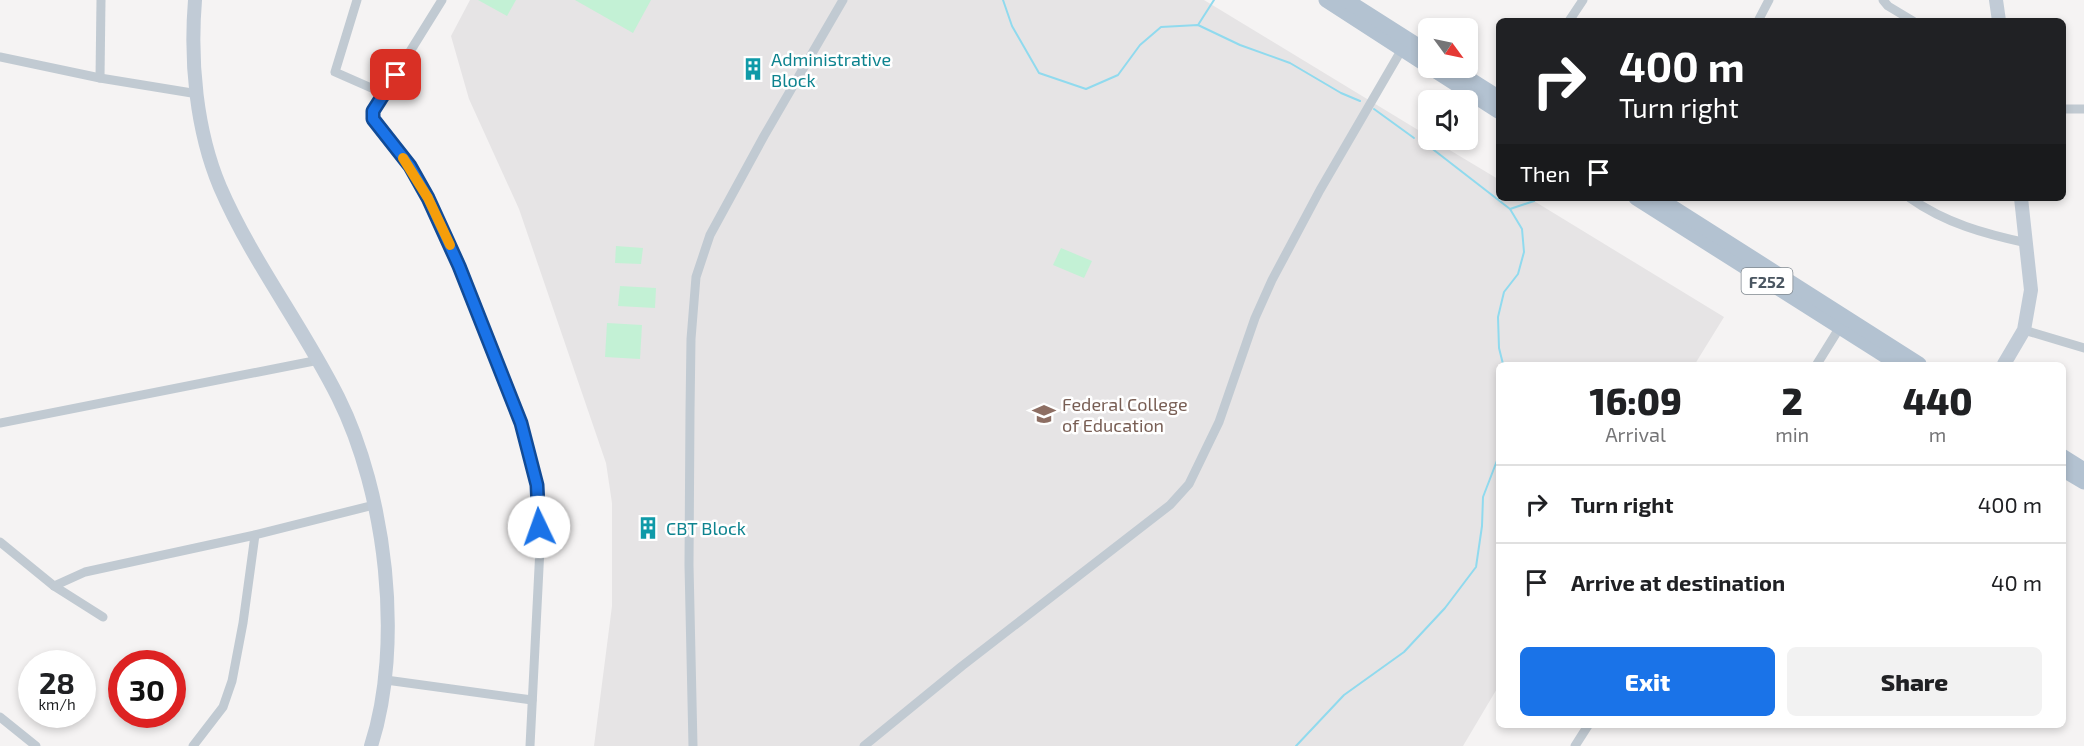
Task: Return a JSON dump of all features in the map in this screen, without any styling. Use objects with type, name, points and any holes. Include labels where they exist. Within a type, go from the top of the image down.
[{"type":"main road","points":[[195,0],[193,43],[198,94],[205,139],[219,186],[254,253],[318,360],[347,417],[364,466],[380,530],[385,581],[386,680],[371,746]]},
{"type":"main road","points":[[1326,0],[1418,60]]},
{"type":"main road","points":[[1346,0],[1418,46]]},
{"type":"main road","points":[[1996,0],[1999,18]]},
{"type":"main road","points":[[1446,78],[1496,110]]},
{"type":"main road","points":[[1468,78],[1496,96]]},
{"type":"main road","name":"F252","points":[[1641,201],[1916,362]]},
{"type":"main road","name":"F252","points":[[1662,201],[1840,327],[1895,362]]},
{"type":"main road","points":[[2005,362],[2024,330],[2031,290],[2021,201]]},
{"type":"main road","points":[[2066,459],[2084,470]]},
{"type":"main road","points":[[2066,471],[2084,482]]},
{"type":"street","points":[[100,78],[101,0]]},
{"type":"street","points":[[357,0],[335,72],[385,94]]},
{"type":"street","points":[[442,0],[373,111],[373,119],[410,166],[428,198],[459,266],[521,423],[537,485],[540,548],[530,746]]},
{"type":"street","points":[[693,746],[689,565],[691,339],[696,277],[710,235],[843,0]]},
{"type":"street","points":[[1571,18],[1583,0]]},
{"type":"street","points":[[1760,18],[1769,0]]},
{"type":"street","points":[[1883,0],[1888,6],[1907,18]]},
{"type":"street","points":[[864,746],[962,666],[1170,505],[1189,484],[1219,422],[1254,318],[1272,280],[1320,190],[1402,49]]},
{"type":"street","points":[[0,57],[100,78],[198,94]]},
{"type":"street","points":[[2066,109],[2084,108]]},
{"type":"street","points":[[1914,201],[1963,226],[2027,243]]},
{"type":"street","points":[[1818,362],[1840,327]]},
{"type":"street","points":[[2024,330],[2084,348]]},
{"type":"street","points":[[0,423],[318,360]]},
{"type":"street","points":[[54,586],[85,572],[255,535],[374,505]]},
{"type":"street","points":[[193,746],[223,707],[232,681],[243,623],[255,535]]},
{"type":"street","points":[[0,542],[54,586],[103,617]]},
{"type":"street","points":[[386,680],[532,700]]},
{"type":"street","points":[[0,717],[36,746]]},
{"type":"street","points":[[1575,746],[1586,728]]},
{"type":"shaded area","name":"Federal College of Education","points":[[470,0],[1204,0],[1418,130],[1418,150],[1450,150],[1496,178],[1496,201],[1534,201],[1724,317],[1696,362],[1496,362],[1496,690],[1463,746],[594,746],[612,606],[612,503],[606,463],[519,209],[469,99],[451,36]]},
{"type":"green space","points":[[478,0],[516,0],[507,16]]},
{"type":"green space","points":[[575,0],[651,0],[633,33]]},
{"type":"green space","points":[[616,246],[643,248],[641,264],[615,263]]},
{"type":"green space","points":[[1061,248],[1092,261],[1084,278],[1053,265]]},
{"type":"green space","points":[[620,286],[656,288],[655,308],[618,306]]},
{"type":"green space","points":[[607,323],[642,325],[640,359],[605,357]]},
{"type":"waterway","points":[[1003,0],[1012,26],[1039,73],[1086,89],[1118,75],[1140,45],[1161,27],[1198,25],[1240,45],[1290,63],[1341,93],[1360,101]]},
{"type":"waterway","points":[[1198,25],[1214,0]]},
{"type":"waterway","points":[[1374,109],[1414,138]]},
{"type":"waterway","points":[[1434,150],[1496,198]]},
{"type":"waterway","points":[[1500,201],[1510,209],[1522,229],[1524,252],[1518,274],[1504,292],[1498,317],[1499,348],[1502,362]]},
{"type":"waterway","points":[[1510,209],[1534,201]]},
{"type":"waterway","points":[[1296,746],[1344,695],[1404,652],[1445,608],[1476,567],[1482,526],[1483,497],[1496,463]]},
{"type":"slow traffic","points":[[403,158],[428,198],[450,245]]},
{"type":"place","name":"Administrative Block","points":[[753,69]]},
{"type":"place","name":"Federal College of Education","points":[[1044,414]]},
{"type":"place","name":"CBT Block","points":[[648,528]]},
{"type":"route","points":[[396,75],[373,111],[373,119],[410,166],[428,198],[494,352],[521,423],[537,485],[539,527]]}]
